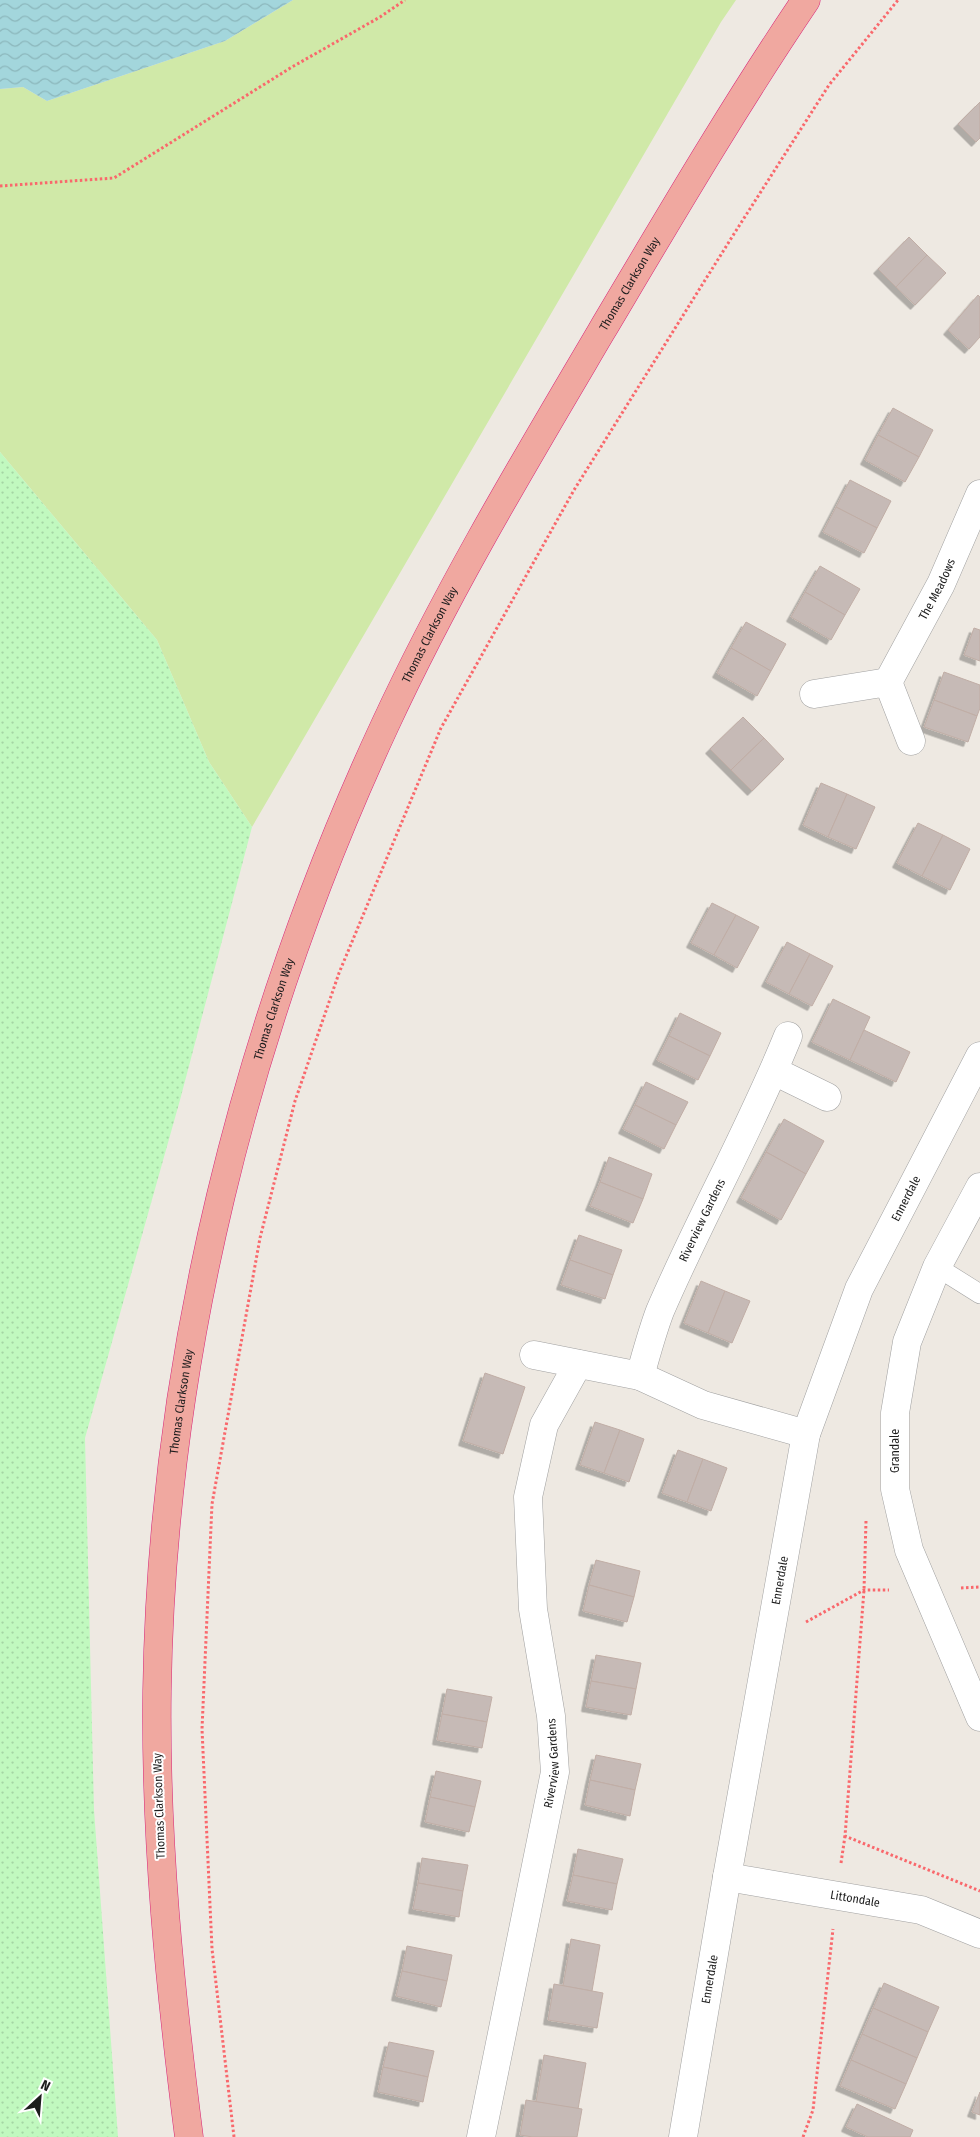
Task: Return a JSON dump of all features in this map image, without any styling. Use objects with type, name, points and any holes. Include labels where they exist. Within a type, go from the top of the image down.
[{"type":"highway","name":"Thomas Clarkson Way","points":[[189,2137],[174,2017],[163,1894],[156,1775],[157,1684],[164,1554],[175,1449],[191,1334],[218,1206],[243,1109],[305,918],[346,813],[381,734],[430,633],[495,510],[709,151],[806,0]]},
{"type":"street","name":"The Meadows","points":[[888,682],[941,584],[980,494]]},
{"type":"street","points":[[814,694],[888,682],[911,741]]},
{"type":"street","name":"Riverview Gardens","points":[[640,1376],[659,1313],[712,1197],[774,1070],[788,1036]]},
{"type":"street","name":"Ennerdale","points":[[683,2137],[726,1877],[806,1434],[859,1289],[980,1056]]},
{"type":"street","points":[[774,1070],[828,1097]]},
{"type":"street","name":"Grandale","points":[[980,1187],[937,1267],[907,1342],[895,1413],[895,1489],[909,1550],[980,1717]]},
{"type":"street","points":[[534,1355],[640,1376],[703,1405],[806,1434]]},
{"type":"street","name":"Riverview Gardens","points":[[481,2137],[555,1772],[550,1716],[533,1609],[528,1497],[544,1425],[578,1364]]},
{"type":"street","name":"Littondale","points":[[726,1877],[921,1910],[980,1934]]},
{"type":"lane","points":[[937,1267],[980,1294]]},
{"type":"path","points":[[0,186],[114,178],[292,67],[406,0]]},
{"type":"path","points":[[234,2137],[212,1950],[202,1729],[212,1504],[260,1238],[295,1101],[338,973],[441,728],[574,490],[737,229],[829,85],[898,0]]},
{"type":"path","points":[[805,1622],[864,1590],[926,1590]]},
{"type":"path","points":[[803,2137],[813,2110],[836,1896],[845,1836]]},
{"type":"green space","points":[[293,0],[736,0],[721,22],[252,827],[209,762],[157,640],[0,452],[0,89],[23,87],[47,101],[225,41]]},
{"type":"green space","points":[[0,452],[157,640],[209,762],[252,827],[180,1100],[85,1438],[94,1810],[118,2137],[0,2137]]},
{"type":"water","points":[[0,0],[293,0],[225,41],[47,101],[23,87],[0,89]]},
{"type":"building","points":[[980,102],[980,138],[976,142],[958,124]]},
{"type":"building","points":[[909,237],[927,255],[896,287],[878,269]]},
{"type":"building","points":[[927,255],[946,273],[915,305],[896,287]]},
{"type":"building","points":[[978,295],[980,297],[980,337],[969,349],[948,330]]},
{"type":"building","points":[[893,408],[933,430],[919,457],[878,435]]},
{"type":"building","points":[[878,435],[919,457],[905,482],[865,460]]},
{"type":"building","points":[[850,480],[891,501],[877,528],[836,507]]},
{"type":"building","points":[[836,507],[877,528],[864,553],[823,532]]},
{"type":"building","points":[[820,566],[860,589],[845,615],[805,592]]},
{"type":"building","points":[[805,592],[845,615],[831,640],[791,617]]},
{"type":"building","points":[[746,622],[786,644],[771,671],[731,648]]},
{"type":"building","points":[[974,628],[980,630],[980,661],[964,655]]},
{"type":"building","points":[[731,648],[771,671],[757,696],[717,673]]},
{"type":"building","points":[[944,672],[980,685],[980,708],[977,716],[934,700]]},
{"type":"building","points":[[934,700],[977,716],[968,742],[924,727]]},
{"type":"building","points":[[743,717],[764,738],[731,770],[710,749]]},
{"type":"building","points":[[764,738],[784,759],[752,791],[731,770]]},
{"type":"building","points":[[821,783],[847,794],[828,837],[803,825]]},
{"type":"building","points":[[847,794],[875,807],[856,849],[828,837]]},
{"type":"building","points":[[918,823],[943,835],[922,876],[897,863]]},
{"type":"building","points":[[943,835],[970,849],[950,890],[922,876]]},
{"type":"building","points":[[712,903],[736,915],[714,955],[691,943]]},
{"type":"building","points":[[736,915],[759,927],[737,968],[714,955]]},
{"type":"building","points":[[787,942],[810,954],[789,994],[766,982]]},
{"type":"building","points":[[810,954],[833,966],[812,1006],[789,994]]},
{"type":"building","points":[[833,999],[870,1017],[850,1060],[812,1042]]},
{"type":"building","points":[[680,1013],[721,1033],[710,1056],[669,1036]]},
{"type":"building","points":[[864,1030],[910,1052],[896,1082],[850,1060]]},
{"type":"building","points":[[669,1036],[710,1056],[698,1080],[657,1060]]},
{"type":"building","points":[[646,1082],[688,1102],[676,1125],[635,1105]]},
{"type":"building","points":[[635,1105],[676,1125],[664,1149],[623,1129]]},
{"type":"building","points":[[784,1119],[824,1141],[806,1174],[766,1152]]},
{"type":"building","points":[[766,1152],[806,1174],[781,1220],[741,1198]]},
{"type":"building","points":[[609,1157],[652,1174],[643,1199],[600,1182]]},
{"type":"building","points":[[600,1182],[643,1199],[633,1223],[590,1206]]},
{"type":"building","points":[[579,1235],[622,1250],[613,1275],[570,1260]]},
{"type":"building","points":[[570,1260],[613,1275],[605,1299],[561,1285]]},
{"type":"building","points":[[701,1281],[725,1291],[708,1333],[684,1323]]},
{"type":"building","points":[[725,1291],[750,1301],[732,1343],[708,1333]]},
{"type":"building","points":[[485,1373],[525,1387],[503,1454],[463,1441]]},
{"type":"building","points":[[595,1422],[620,1430],[604,1473],[580,1465]]},
{"type":"building","points":[[620,1430],[644,1439],[629,1482],[604,1473]]},
{"type":"building","points":[[678,1450],[703,1459],[687,1502],[662,1493]]},
{"type":"building","points":[[703,1459],[727,1468],[711,1511],[687,1502]]},
{"type":"building","points":[[596,1560],[640,1571],[634,1597],[589,1585]]},
{"type":"building","points":[[589,1585],[634,1597],[627,1622],[583,1611]]},
{"type":"building","points":[[596,1655],[641,1663],[636,1689],[591,1681]]},
{"type":"building","points":[[591,1681],[636,1689],[631,1715],[586,1707]]},
{"type":"building","points":[[447,1689],[492,1697],[487,1722],[442,1714]]},
{"type":"building","points":[[442,1714],[487,1722],[482,1748],[437,1740]]},
{"type":"building","points":[[596,1755],[641,1764],[635,1790],[590,1780]]},
{"type":"building","points":[[436,1771],[481,1781],[475,1807],[430,1797]]},
{"type":"building","points":[[590,1780],[635,1790],[630,1816],[585,1805]]},
{"type":"building","points":[[430,1797],[475,1807],[469,1832],[425,1822]]},
{"type":"building","points":[[578,1849],[623,1859],[617,1884],[573,1875]]},
{"type":"building","points":[[422,1858],[468,1865],[463,1891],[418,1883]]},
{"type":"building","points":[[573,1875],[617,1884],[612,1910],[567,1901]]},
{"type":"building","points":[[418,1883],[463,1891],[459,1917],[413,1909]]},
{"type":"building","points":[[571,1939],[600,1945],[592,1991],[563,1986]]},
{"type":"building","points":[[407,1946],[452,1955],[447,1981],[402,1971]]},
{"type":"building","points":[[402,1971],[447,1981],[441,2007],[396,1996]]},
{"type":"building","points":[[884,1983],[939,2007],[928,2032],[873,2008]]},
{"type":"building","points":[[554,1984],[603,1993],[597,2028],[548,2020]]},
{"type":"building","points":[[873,2008],[928,2032],[917,2058],[862,2034]]},
{"type":"building","points":[[862,2034],[917,2058],[906,2084],[851,2060]]},
{"type":"building","points":[[389,2042],[434,2051],[428,2077],[383,2067]]},
{"type":"building","points":[[544,2055],[586,2063],[578,2109],[536,2102]]},
{"type":"building","points":[[851,2060],[906,2084],[895,2109],[840,2086]]},
{"type":"building","points":[[383,2067],[428,2077],[423,2102],[378,2092]]},
{"type":"building","points":[[980,2092],[980,2115],[972,2112]]},
{"type":"building","points":[[526,2100],[582,2109],[577,2137],[533,2137],[520,2135]]},
{"type":"building","points":[[857,2104],[913,2130],[910,2137],[868,2137],[846,2127]]}]
